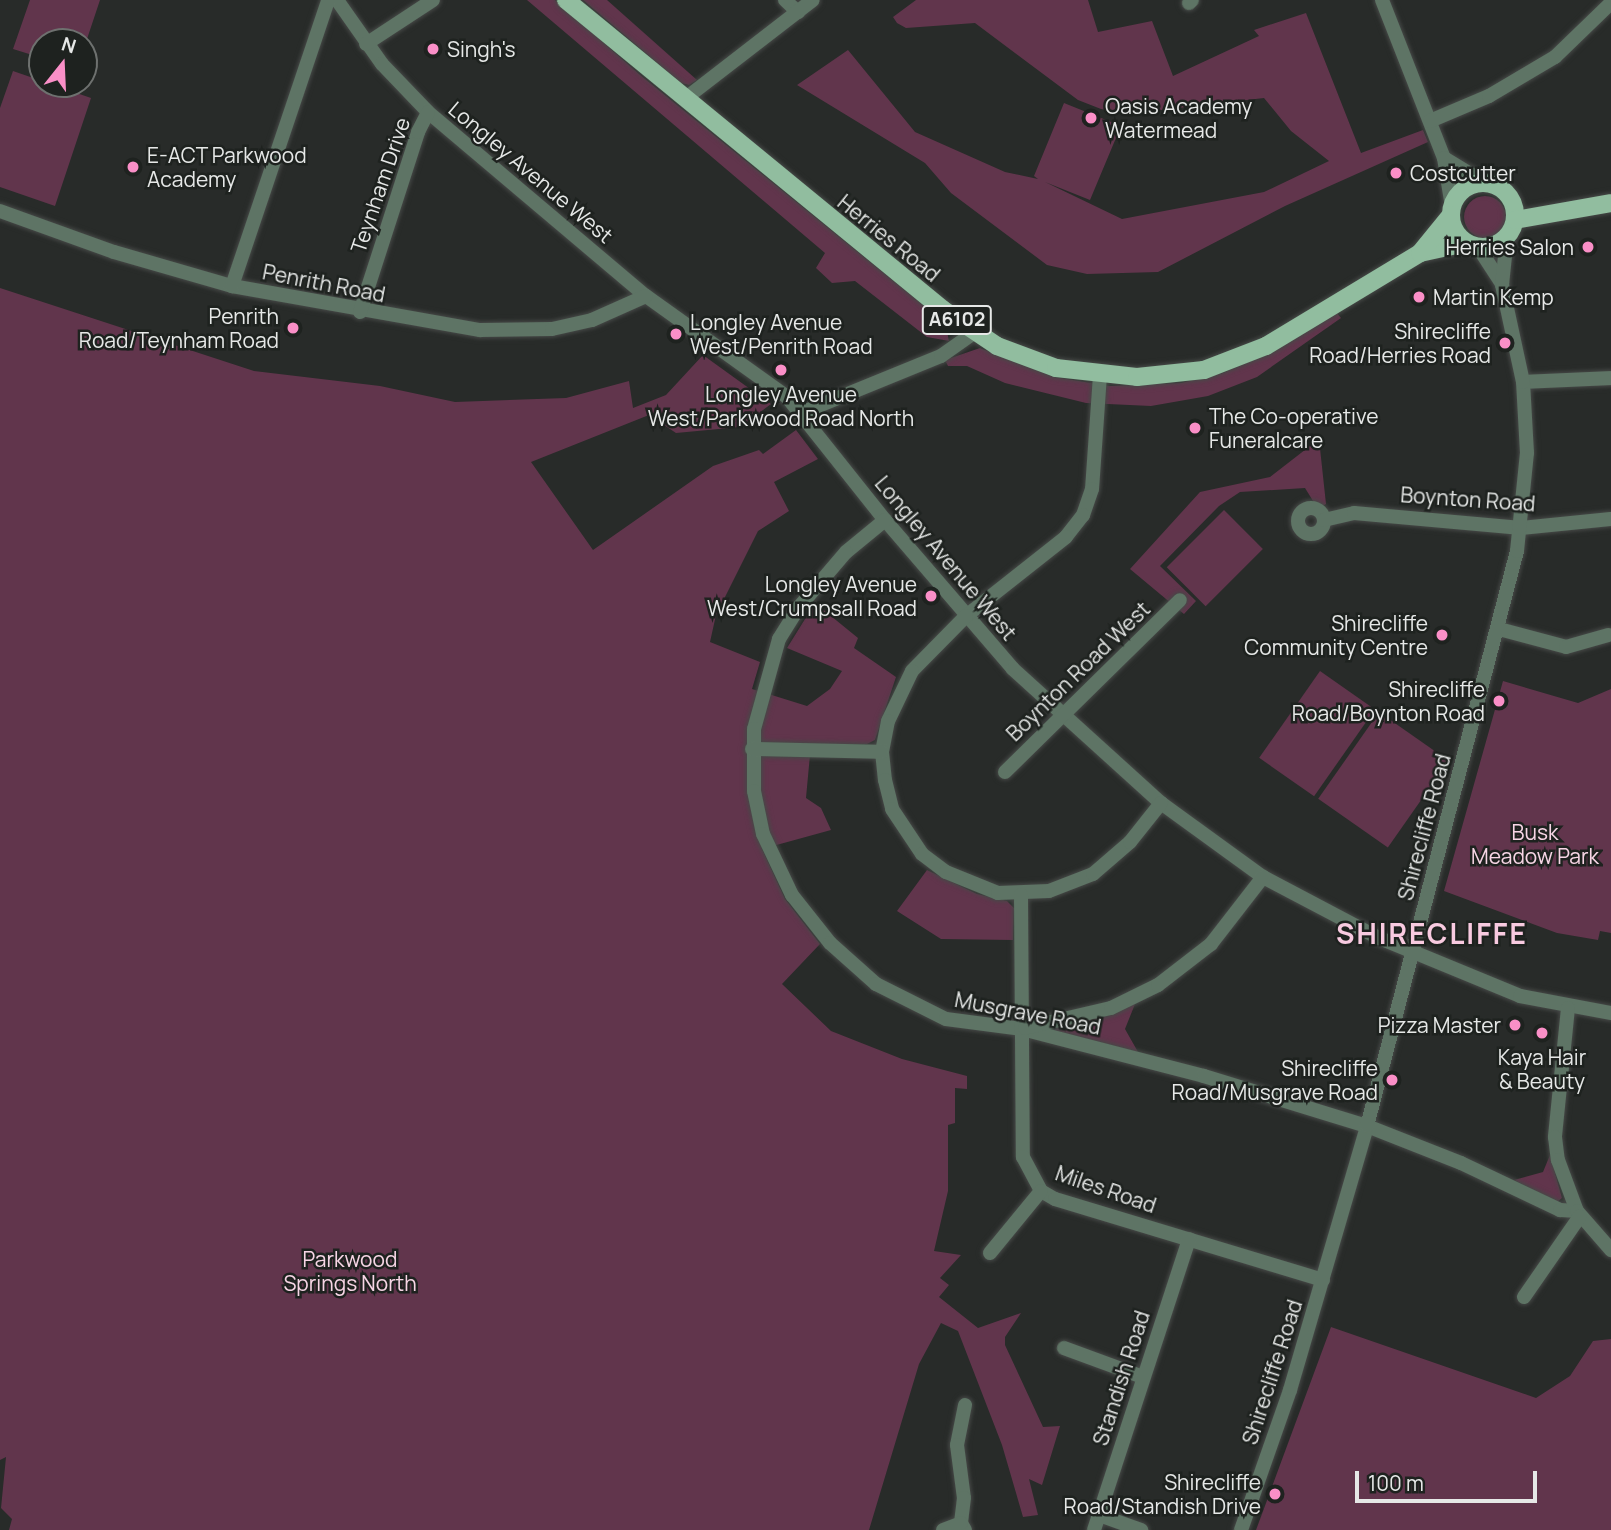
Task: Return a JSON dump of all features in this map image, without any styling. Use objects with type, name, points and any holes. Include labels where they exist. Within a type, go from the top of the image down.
[{"type":"main road","name":"Herries Road","points":[[566,0],[883,263],[975,332],[1022,358],[1100,375],[1171,375],[1232,360],[1266,346],[1420,253]]},
{"type":"main road","points":[[1487,184],[1508,195],[1550,210]]},
{"type":"main road","name":"A6102","points":[[1420,253],[1469,187],[1487,184]]},
{"type":"main road","points":[[1507,237],[1515,220],[1508,195]]},
{"type":"main road","points":[[1515,220],[1550,210],[1611,203]]},
{"type":"main road","points":[[1452,211],[1456,233],[1472,245]]},
{"type":"main road","name":"A6102","points":[[1420,253],[1498,244],[1507,237]]},
{"type":"street","points":[[232,286],[328,0]]},
{"type":"street","name":"Longley Avenue West","points":[[337,0],[366,44],[428,112],[646,296],[771,385],[802,413],[884,520],[966,616],[1061,717],[1161,803],[1263,877],[1412,954],[1477,981],[1568,1008],[1611,1013]]},
{"type":"street","points":[[366,44],[433,0]]},
{"type":"street","points":[[785,0],[798,12]]},
{"type":"street","points":[[686,98],[813,0]]},
{"type":"street","points":[[1382,0],[1444,158],[1452,211]]},
{"type":"street","points":[[1430,121],[1489,96],[1555,57],[1611,3]]},
{"type":"street","name":"Teynham Drive","points":[[360,312],[418,132],[428,112]]},
{"type":"street","points":[[1444,158],[1487,184]]},
{"type":"street","name":"Penrith Road","points":[[0,211],[114,252],[232,286],[360,312],[517,332],[592,320],[646,296]]},
{"type":"street","name":"Shirecliffe Road","points":[[1241,1530],[1324,1280],[1499,629],[1521,528],[1527,453],[1523,382],[1502,285],[1507,237]]},
{"type":"street","name":"Shirecliffe Road","points":[[1472,245],[1502,285]]},
{"type":"street","points":[[802,413],[941,356],[975,332]]},
{"type":"street","points":[[1100,375],[1092,489],[1083,515],[1066,537],[966,616],[912,671],[888,721],[882,752],[892,809],[922,855],[973,886],[1021,895],[1049,891],[1093,874],[1130,842],[1161,803]]},
{"type":"street","points":[[1523,382],[1611,378]]},
{"type":"street","name":"Boynton Road","points":[[1324,520],[1353,513],[1521,528],[1611,519]]},
{"type":"street","name":"Musgrave Road","points":[[884,520],[820,578],[779,639],[758,701],[752,749],[754,791],[763,834],[792,895],[830,943],[901,1000],[946,1019],[1022,1029],[1083,1044],[1367,1126],[1560,1210],[1579,1214]]},
{"type":"street","name":"Boynton Road West","points":[[1005,772],[1180,600]]},
{"type":"street","points":[[1499,629],[1566,647],[1608,635]]},
{"type":"street","points":[[752,749],[882,752]]},
{"type":"street","points":[[1022,1029],[1082,1016],[1133,999],[1188,964],[1229,925],[1263,877]]},
{"type":"street","name":"Miles Road","points":[[1021,895],[1023,1157],[1041,1191],[1055,1199],[1324,1280]]},
{"type":"street","points":[[1568,1008],[1555,1137],[1558,1160],[1579,1214],[1611,1250]]},
{"type":"street","points":[[1082,1016],[1083,1044]]},
{"type":"street","points":[[990,1253],[1041,1191]]},
{"type":"street","points":[[1524,1297],[1579,1214]]},
{"type":"street","name":"Standish Road","points":[[1094,1530],[1189,1239]]},
{"type":"street","points":[[1063,1348],[1143,1377]]},
{"type":"street","points":[[943,1530],[963,1527],[964,1498],[957,1445],[965,1405]]},
{"type":"street","points":[[1099,1515],[1141,1530]]},
{"type":"green space","points":[[30,0],[100,0],[91,28],[28,28],[28,54],[13,49]]},
{"type":"green space","points":[[527,0],[555,0],[639,74],[945,323],[949,341],[927,337],[855,281],[832,283],[816,268],[825,253]]},
{"type":"green space","points":[[583,0],[607,0],[697,80],[689,85],[681,83]]},
{"type":"green space","points":[[916,0],[1088,0],[1098,32],[1152,21],[1173,76],[1259,36],[1254,30],[1306,13],[1361,153],[1423,130],[1428,142],[1285,206],[1158,272],[1087,274],[1047,265],[951,193],[925,163],[797,85],[848,50],[915,132],[1005,172],[1038,179],[1034,176],[1064,103],[1121,126],[1090,200],[1045,182],[1122,219],[1264,192],[1329,161],[1291,131],[1264,98],[1127,114],[1101,109],[1078,100],[975,23],[906,28],[897,23],[893,17]]},
{"type":"green space","points":[[13,71],[28,76],[28,98],[91,98],[55,206],[0,187],[0,108]]},
{"type":"green space","points":[[1485,196],[1500,202],[1506,217],[1500,232],[1485,238],[1470,232],[1464,217],[1470,202]]},
{"type":"green space","name":"Parkwood Springs North","points":[[0,288],[254,371],[380,386],[455,402],[566,398],[629,381],[633,408],[666,395],[703,355],[771,404],[740,427],[676,433],[649,415],[531,462],[593,550],[713,466],[759,450],[763,454],[796,430],[818,459],[774,482],[789,511],[758,531],[716,615],[710,642],[760,662],[752,689],[807,706],[830,689],[842,671],[787,648],[815,603],[858,638],[854,648],[896,677],[875,740],[867,744],[811,744],[806,798],[821,808],[831,830],[762,849],[785,899],[820,944],[782,984],[831,1031],[902,1059],[967,1076],[967,1089],[955,1088],[955,1123],[948,1125],[948,1191],[934,1251],[961,1255],[940,1278],[949,1285],[939,1297],[978,1328],[1021,1313],[1005,1337],[1005,1345],[1043,1427],[1060,1426],[1042,1485],[1029,1479],[1038,1515],[1023,1517],[1002,1445],[958,1331],[941,1323],[919,1364],[869,1530],[9,1530],[12,1519],[1,1508],[6,1457],[0,1460]]},
{"type":"green space","points":[[1336,312],[1341,318],[1257,377],[1208,396],[1151,406],[1086,403],[1005,383],[967,366],[948,366],[945,360],[980,348],[1054,377],[1110,386],[1181,383],[1223,373],[1269,353]]},
{"type":"green space","points":[[1319,439],[1326,504],[1318,509],[1305,488],[1240,492],[1219,506],[1160,566],[1196,601],[1184,614],[1130,569],[1200,492],[1270,477]]},
{"type":"green space","points":[[1224,510],[1263,549],[1206,606],[1167,567]]},
{"type":"green space","points":[[1320,671],[1375,709],[1314,796],[1259,758]]},
{"type":"green space","name":"Busk Meadow Park","points":[[1503,681],[1578,703],[1611,689],[1611,933],[1600,931],[1598,940],[1557,933],[1444,891]]},
{"type":"green space","points":[[1379,712],[1449,761],[1388,848],[1318,799]]},
{"type":"green space","points":[[927,870],[977,894],[1007,901],[1014,908],[1013,940],[941,939],[897,911]]},
{"type":"green space","points":[[1135,1004],[1125,1029],[1138,1052],[1055,1031],[1055,1027]]},
{"type":"green space","points":[[1550,1155],[1562,1198],[1557,1202],[1514,1180],[1543,1172]]},
{"type":"green space","points":[[1331,1327],[1536,1398],[1570,1376],[1593,1341],[1611,1339],[1611,1530],[1256,1530]]},
{"type":"place","name":"Singh's","points":[[433,49]]},
{"type":"place","name":"Oasis Academy Watermead","points":[[1091,118]]},
{"type":"place","name":"E-ACT Parkwood Academy","points":[[133,167]]},
{"type":"place","name":"Costcutter","points":[[1396,173]]},
{"type":"place","name":"Herries Salon","points":[[1588,247]]},
{"type":"place","name":"Martin Kemp","points":[[1419,297]]},
{"type":"place","name":"Penrith Road/Teynham Road","points":[[293,328]]},
{"type":"place","name":"Longley Avenue West/Penrith Road","points":[[676,334]]},
{"type":"place","name":"Shirecliffe Road/Herries Road","points":[[1505,343]]},
{"type":"place","name":"Longley Avenue West/Parkwood Road North","points":[[781,370]]},
{"type":"place","name":"The Co-operative Funeralcare","points":[[1195,428]]},
{"type":"place","name":"Longley Avenue West/Crumpsall Road","points":[[931,596]]},
{"type":"place","name":"Shirecliffe Community Centre","points":[[1442,635]]},
{"type":"place","name":"Shirecliffe Road/Boynton Road","points":[[1499,701]]},
{"type":"place","name":"Pizza Master","points":[[1515,1025]]},
{"type":"place","name":"Kaya Hair & Beauty","points":[[1542,1033]]},
{"type":"place","name":"Shirecliffe Road/Musgrave Road","points":[[1392,1080]]},
{"type":"place","name":"Shirecliffe Road/Standish Drive","points":[[1275,1494]]},
{"type":"district","name":"SHIRECLIFFE","points":[[1432,933]]}]
